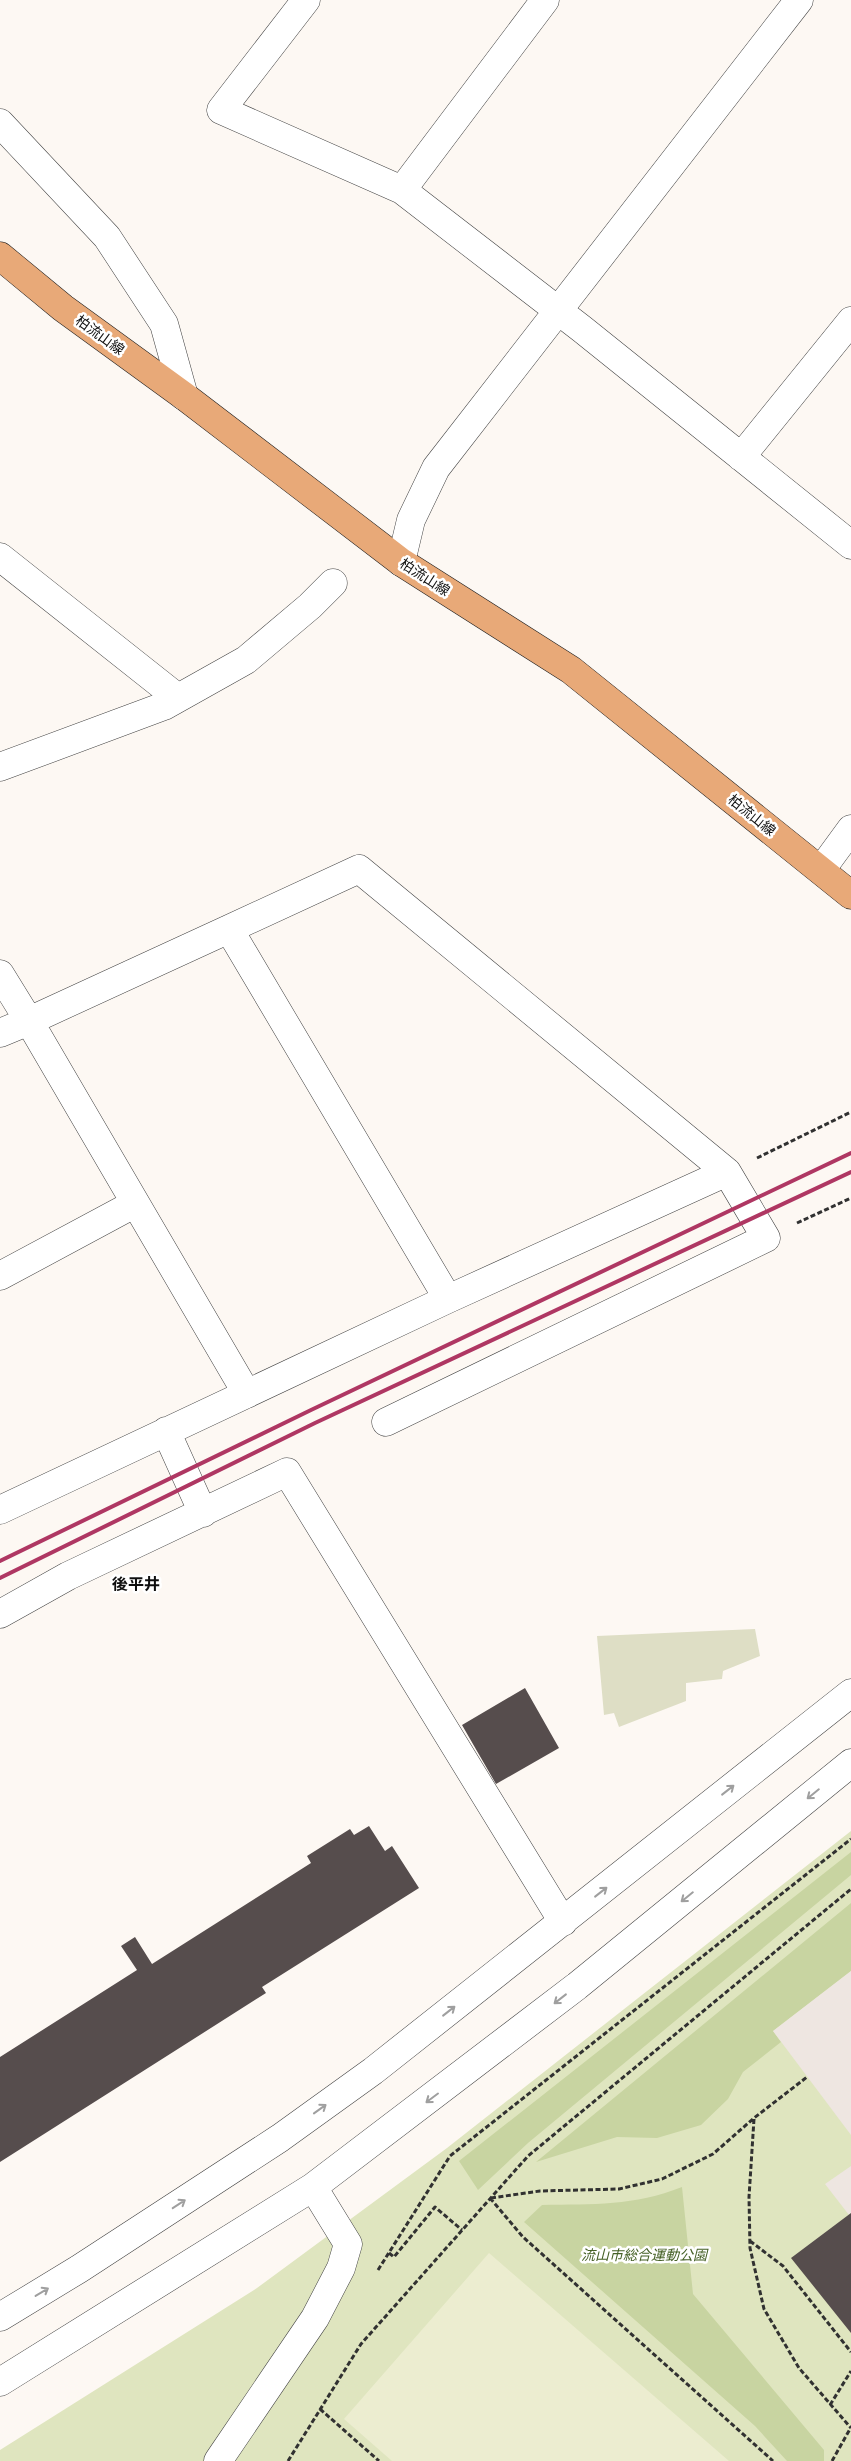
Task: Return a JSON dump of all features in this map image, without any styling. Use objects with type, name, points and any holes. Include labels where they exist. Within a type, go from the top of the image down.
[{"type":"main road","name":"柏流山線","points":[[0,256],[63,308],[184,396],[401,562],[571,670],[851,895]]},
{"type":"street","points":[[306,0],[221,110],[402,190],[558,310],[851,545]]},
{"type":"street","points":[[402,190],[545,0]]},
{"type":"street","points":[[401,562],[411,520],[436,468],[799,0]]},
{"type":"street","points":[[0,123],[107,237],[164,324],[184,396]]},
{"type":"street","points":[[741,458],[851,321]]},
{"type":"street","points":[[0,557],[178,698]]},
{"type":"street","points":[[0,767],[164,706],[246,660],[310,606],[333,583]]},
{"type":"street","points":[[821,870],[851,829]]},
{"type":"street","points":[[0,1033],[359,868],[727,1172],[766,1238],[386,1422]]},
{"type":"street","points":[[229,928],[448,1298]]},
{"type":"street","points":[[0,974],[247,1394]]},
{"type":"street","points":[[0,1510],[448,1298],[727,1172]]},
{"type":"street","points":[[0,1276],[134,1204]]},
{"type":"street","points":[[166,1431],[203,1514]]},
{"type":"street","points":[[0,1614],[68,1576],[203,1514],[287,1472],[563,1922]]},
{"type":"street","points":[[0,2317],[79,2269],[280,2138],[373,2071],[851,1693]]},
{"type":"street","points":[[0,2382],[313,2187],[576,1986],[851,1763]]},
{"type":"street","points":[[218,2461],[315,2318],[341,2268],[348,2244],[313,2187]]},
{"type":"path","points":[[727,1172],[851,1112]]},
{"type":"path","points":[[766,1238],[851,1198]]},
{"type":"path","points":[[378,2272],[450,2156],[851,1838]]},
{"type":"path","points":[[288,2461],[361,2344],[528,2156],[851,1889]]},
{"type":"path","points":[[490,2198],[540,2191],[619,2189],[662,2179],[713,2154],[754,2118],[807,2077]]},
{"type":"path","points":[[754,2118],[749,2197],[750,2242],[764,2309],[799,2368],[850,2429],[832,2461]]},
{"type":"path","points":[[490,2198],[523,2236],[773,2461]]},
{"type":"path","points":[[389,2253],[394,2257],[435,2207],[462,2230]]},
{"type":"path","points":[[750,2242],[783,2266],[851,2352]]},
{"type":"path","points":[[830,2405],[851,2371]]},
{"type":"path","points":[[320,2409],[379,2461]]},
{"type":"green space","points":[[755,1629],[760,1656],[723,1671],[722,1679],[686,1683],[686,1701],[619,1727],[614,1713],[604,1715],[597,1636]]},
{"type":"green space","name":"流山市総合運動公園","points":[[851,1831],[851,2461],[0,2461],[0,2450],[257,2288],[447,2148]]},
{"type":"green space","points":[[851,1852],[851,1875],[528,2143],[478,2190],[459,2161]]},
{"type":"green space","points":[[851,1903],[851,1971],[773,2031],[781,2042],[743,2072],[728,2099],[701,2125],[657,2138],[617,2137],[536,2162]]},
{"type":"green space","points":[[682,2187],[693,2294],[824,2450],[824,2461],[787,2461],[755,2426],[524,2222],[542,2205],[630,2201],[647,2198]]},
{"type":"green space","points":[[489,2253],[729,2461],[392,2461],[344,2419]]},
{"type":"shaded area","points":[[851,1971],[851,2135],[773,2031]]},
{"type":"shaded area","points":[[851,2166],[851,2213],[849,2215],[825,2184]]},
{"type":"building","points":[[525,1688],[559,1748],[496,1784],[462,1725]]},
{"type":"building","points":[[369,1826],[385,1851],[392,1846],[419,1888],[262,1987],[266,1993],[0,2162],[0,2057],[137,1970],[121,1946],[135,1937],[152,1964],[311,1863],[307,1856],[350,1829],[354,1835]]},
{"type":"building","points":[[851,2213],[851,2333],[791,2258]]},
{"type":"railway","points":[[0,1561],[311,1410],[851,1153]]},
{"type":"railway","points":[[0,1578],[315,1423],[851,1172]]},
{"type":"district","name":"後平井","points":[[136,1584]]}]
